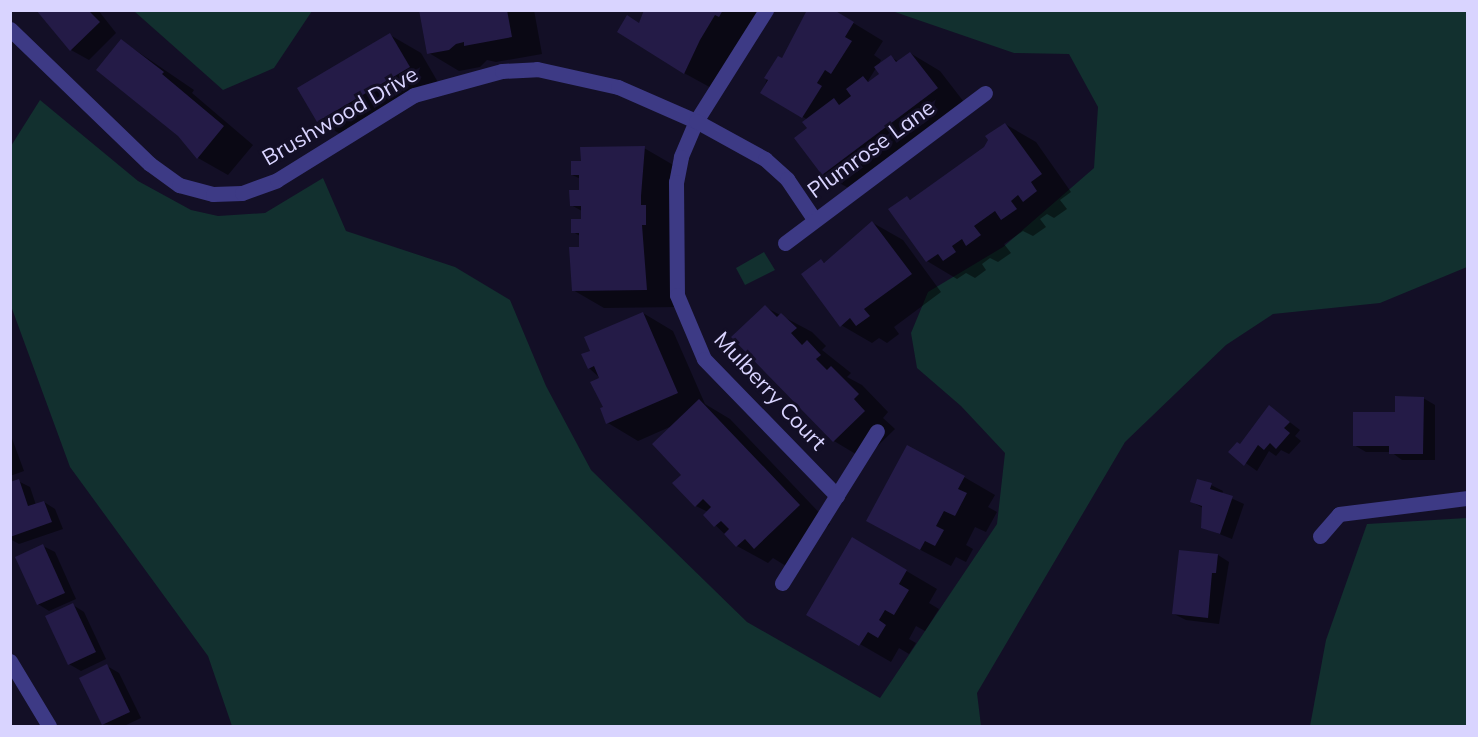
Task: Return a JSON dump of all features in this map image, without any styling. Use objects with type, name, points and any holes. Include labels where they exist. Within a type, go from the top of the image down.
[{"type":"street","name":"Mulberry Court","points":[[766,10],[696,121],[681,157],[676,182],[677,295],[704,359],[837,496]]},
{"type":"street","name":"Brushwood Drive","points":[[10,29],[150,165],[179,185],[213,194],[242,193],[278,180],[414,95],[502,71],[537,69],[575,75],[618,87],[696,121],[765,159],[787,179],[814,219]]},
{"type":"street","name":"Plumrose Lane","points":[[785,243],[814,219],[985,93]]},
{"type":"street","points":[[782,583],[877,431]]},
{"type":"street","points":[[1320,536],[1339,514],[1467,498]]},
{"type":"street","points":[[10,662],[49,726]]},
{"type":"green space","points":[[134,11],[312,11],[274,68],[223,90]]},
{"type":"green space","points":[[892,11],[1467,11],[1467,267],[1380,303],[1273,314],[1226,345],[1125,442],[977,693],[981,726],[232,726],[208,656],[70,467],[11,306],[11,146],[40,100],[138,181],[191,210],[218,216],[265,213],[323,178],[346,231],[455,267],[510,300],[546,386],[591,470],[747,622],[880,698],[997,524],[1005,453],[961,406],[917,368],[911,333],[928,292],[1003,247],[1094,168],[1098,107],[1069,54],[1014,53]]},
{"type":"green space","points":[[764,252],[775,270],[745,285],[736,268]]},
{"type":"green space","points":[[1467,518],[1467,726],[1310,726],[1326,640],[1367,524]]},
{"type":"building","points":[[36,10],[88,10],[100,22],[70,51]]},
{"type":"building","points":[[419,10],[507,10],[512,37],[464,46],[464,42],[456,44],[449,50],[427,54]]},
{"type":"building","points":[[644,10],[723,10],[719,17],[715,15],[684,74],[617,32],[627,15],[639,23]]},
{"type":"building","points":[[807,10],[834,10],[854,22],[845,37],[852,41],[831,74],[825,70],[817,83],[822,86],[802,118],[760,93],[768,80],[764,78],[778,56],[782,58]]},
{"type":"building","points":[[390,33],[410,67],[317,122],[297,88]]},
{"type":"building","points":[[121,39],[164,72],[162,74],[224,126],[197,159],[178,136],[96,70]]},
{"type":"building","points":[[910,52],[938,88],[822,175],[794,138],[807,128],[802,122],[834,98],[839,105],[851,96],[846,89],[863,76],[868,82],[879,74],[874,67],[891,55],[896,62]]},
{"type":"building","points":[[1005,123],[1042,174],[1031,182],[1037,191],[1023,202],[1018,195],[1011,201],[1017,209],[1001,220],[995,211],[974,226],[981,235],[966,246],[962,239],[952,246],[956,252],[943,261],[938,254],[926,262],[888,209],[907,196],[910,200],[984,147],[988,140],[985,136]]},
{"type":"building","points":[[645,146],[641,205],[646,205],[646,225],[642,225],[647,290],[572,291],[569,247],[579,247],[579,233],[571,233],[571,219],[581,219],[581,206],[570,206],[569,190],[579,190],[579,175],[571,175],[571,161],[581,161],[580,147]]},
{"type":"building","points":[[872,221],[912,274],[864,309],[870,316],[856,326],[850,318],[840,327],[801,274],[821,259],[824,263]]},
{"type":"building","points":[[765,305],[777,317],[781,313],[797,328],[791,333],[802,345],[807,340],[821,355],[816,359],[827,370],[831,366],[859,394],[854,399],[865,411],[833,442],[731,337]]},
{"type":"building","points":[[643,312],[678,393],[606,424],[600,408],[603,407],[590,382],[599,378],[594,366],[588,369],[581,354],[590,351],[584,337]]},
{"type":"building","points":[[1395,396],[1424,397],[1423,454],[1389,454],[1389,446],[1353,446],[1353,412],[1395,412]]},
{"type":"building","points":[[699,399],[800,505],[754,549],[745,539],[736,547],[724,534],[729,529],[721,521],[714,527],[703,515],[711,507],[703,499],[695,507],[672,483],[681,475],[652,444]]},
{"type":"building","points":[[1269,405],[1290,422],[1284,428],[1290,433],[1276,449],[1270,443],[1264,450],[1258,445],[1244,466],[1228,452],[1237,442],[1240,444]]},
{"type":"building","points":[[907,445],[965,476],[958,489],[967,493],[955,516],[944,511],[936,526],[944,530],[935,546],[925,541],[920,550],[866,521]]},
{"type":"building","points":[[19,479],[28,506],[44,501],[52,522],[10,537],[10,482]]},
{"type":"building","points":[[1197,479],[1212,483],[1210,489],[1233,496],[1220,534],[1201,528],[1202,506],[1190,502]]},
{"type":"building","points":[[852,537],[907,570],[899,584],[909,590],[894,615],[885,610],[879,620],[886,625],[878,638],[868,632],[859,646],[806,615]]},
{"type":"building","points":[[43,544],[65,593],[37,605],[15,557]]},
{"type":"building","points":[[1179,550],[1218,554],[1216,573],[1212,573],[1208,618],[1172,614]]},
{"type":"building","points":[[73,603],[96,652],[68,665],[45,616]]},
{"type":"building","points":[[107,664],[130,712],[102,725],[79,678]]}]
